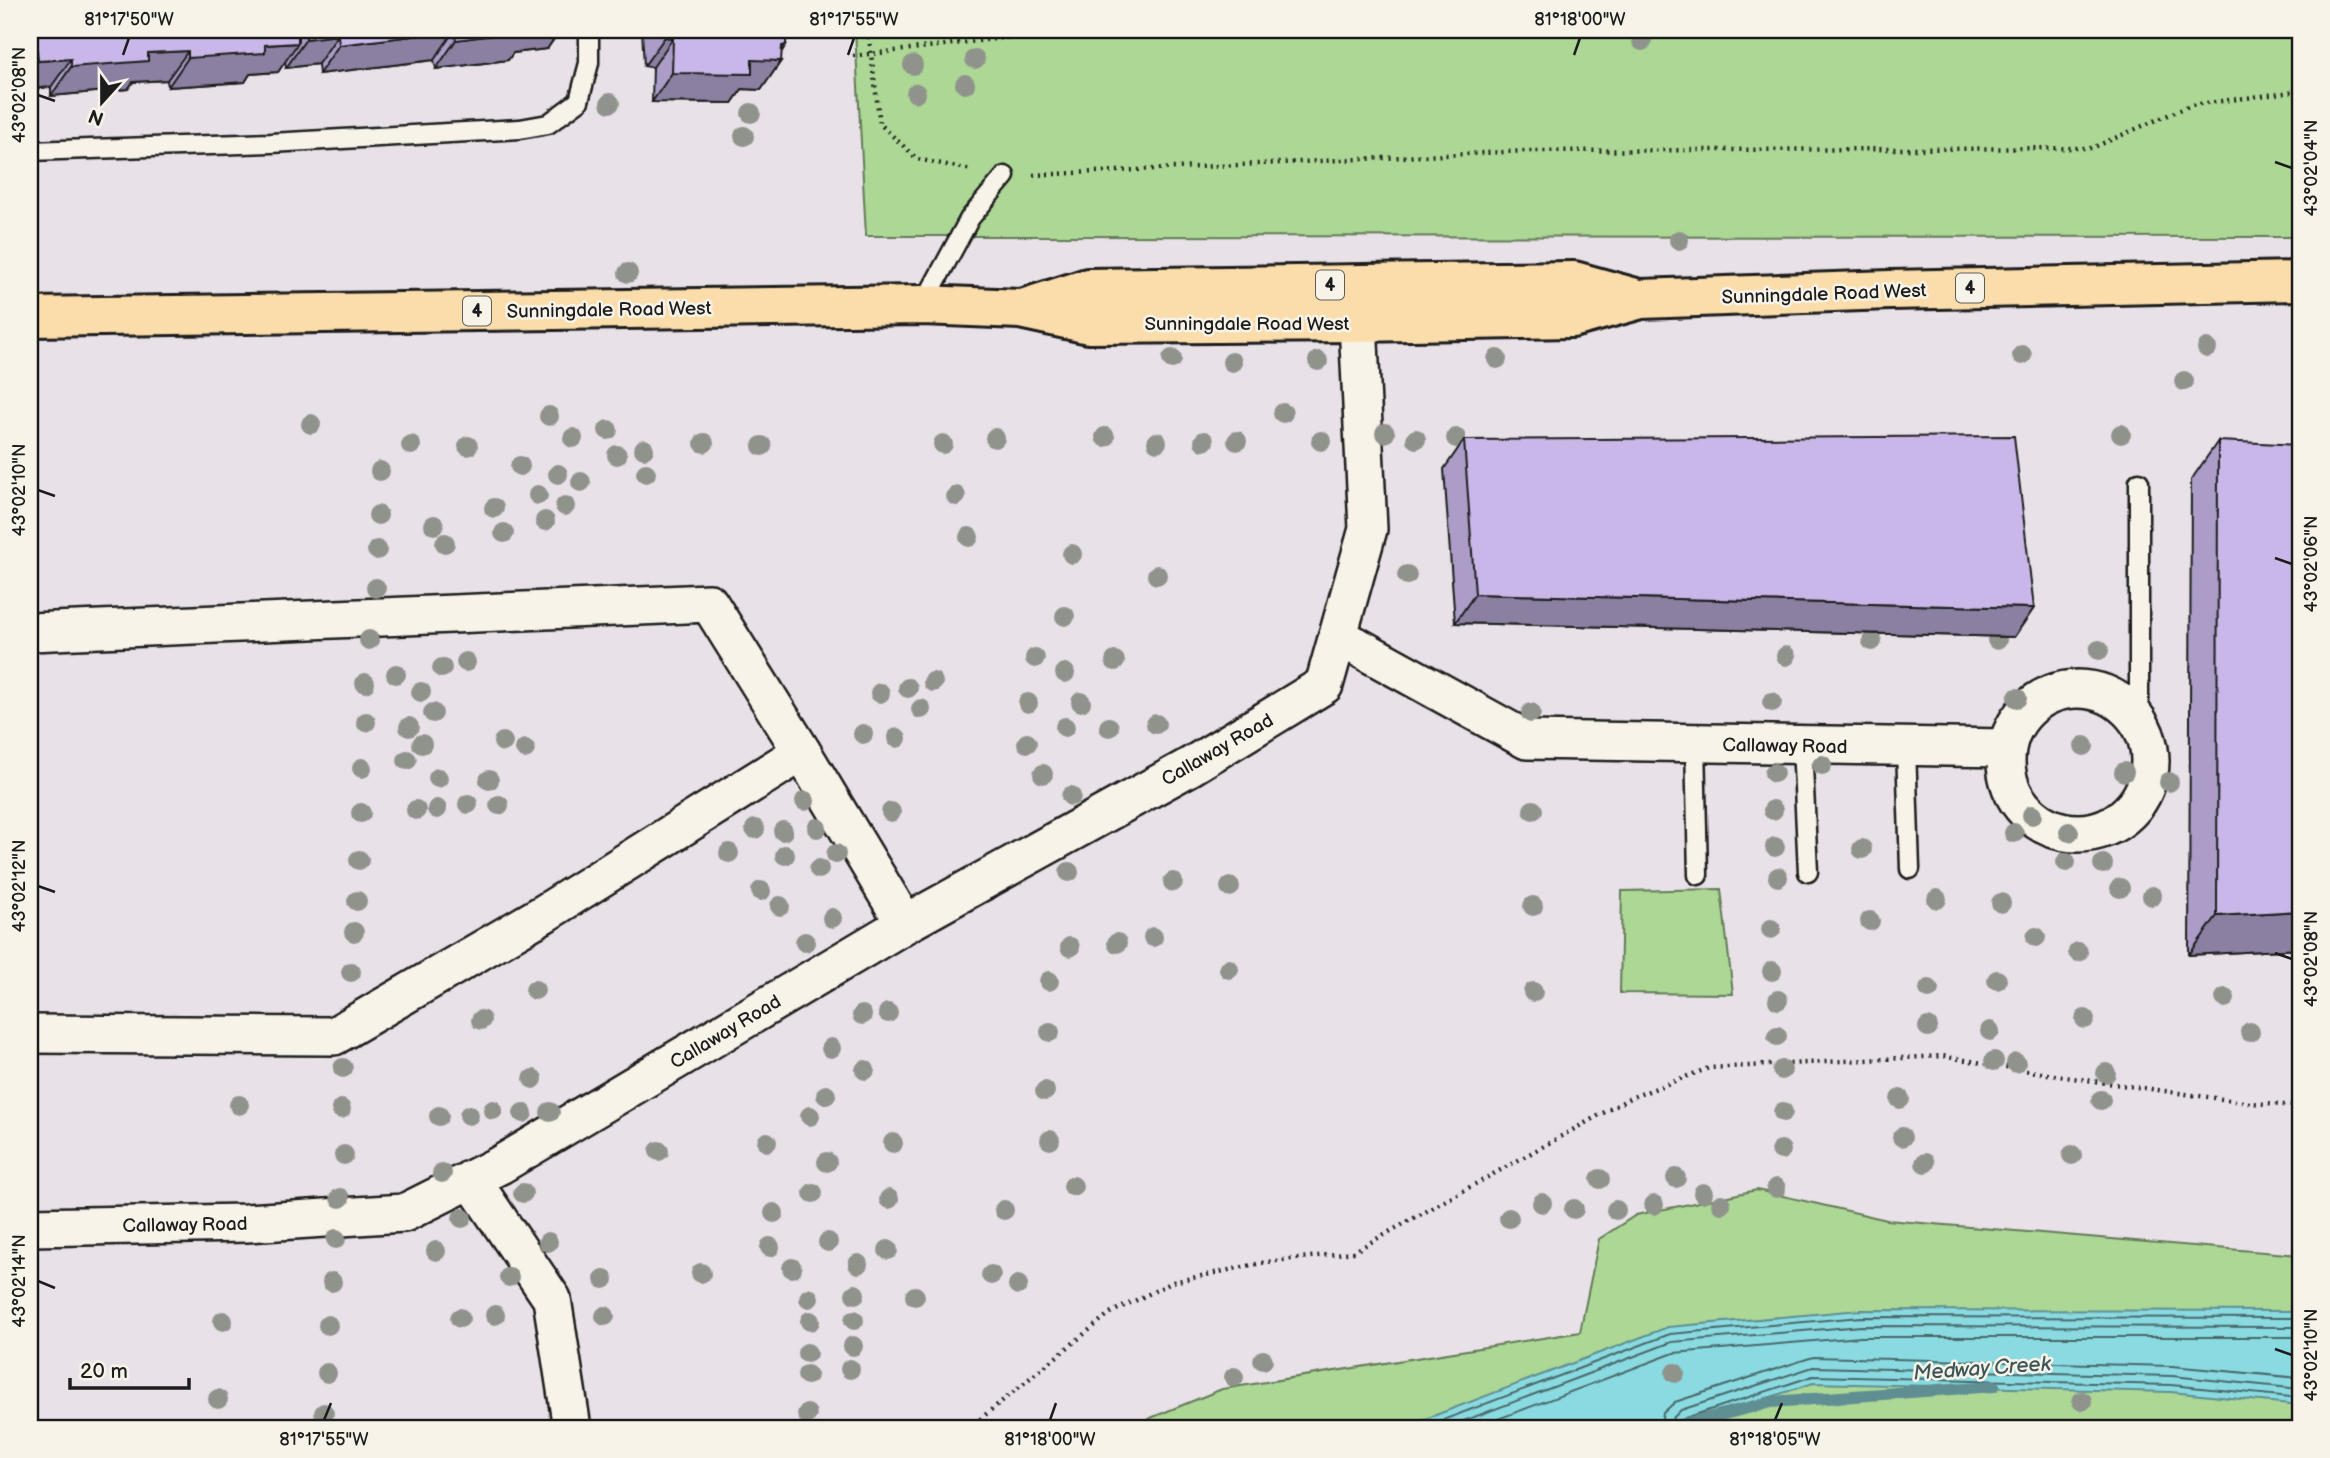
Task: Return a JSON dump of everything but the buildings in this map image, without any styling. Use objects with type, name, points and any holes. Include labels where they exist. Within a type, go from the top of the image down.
[{"type":"main road","name":"Sunningdale Road West","points":[[1020,309],[1088,288],[1574,281],[1641,299]]},
{"type":"main road","name":"Sunningdale Road West","points":[[30,317],[923,305],[1020,309],[1089,324],[1358,322],[1572,318],[1641,299],[1891,290],[2300,282]]},
{"type":"street","name":"Callaway Road","points":[[30,1227],[246,1223],[404,1213],[500,1165],[905,924],[1191,766],[1324,685],[1368,529],[1358,322]]},
{"type":"street","points":[[30,632],[709,603],[905,924]]},
{"type":"street","name":"Callaway Road","points":[[1338,636],[1527,740],[2006,748]]},
{"type":"street","points":[[2076,688],[2101,692],[2123,704],[2140,723],[2149,746],[2150,770],[2142,794],[2127,814],[2109,827],[2087,833],[2065,832],[2043,825],[2025,811],[2012,793],[2006,771],[2006,748],[2014,725],[2031,706],[2052,693],[2076,688]]},
{"type":"street","points":[[30,1034],[334,1036],[545,913],[802,752]]},
{"type":"street","points":[[471,1179],[552,1299],[572,1428]]},
{"type":"lane","points":[[30,151],[271,143],[520,129],[548,124],[579,102],[589,63],[589,30]]},
{"type":"lane","points":[[923,305],[970,218],[1005,176]]},
{"type":"lane","points":[[2138,482],[2140,723]]},
{"type":"lane","points":[[1695,743],[1698,875]]},
{"type":"lane","points":[[1802,745],[1808,872]]},
{"type":"lane","points":[[1906,747],[1910,869]]},
{"type":"path","points":[[869,30],[880,124],[917,159],[1005,176],[1526,151],[2092,148],[2191,105],[2300,91]]},
{"type":"path","points":[[853,56],[1069,30]]},
{"type":"path","points":[[969,1428],[1110,1313],[1173,1282],[1266,1262],[1353,1252],[1630,1098],[1709,1068],[1942,1056],[2237,1102],[2300,1106]]},
{"type":"green space","points":[[855,30],[2300,30],[2300,237],[866,236]]},
{"type":"green space","points":[[1721,889],[1733,994],[1620,993],[1622,891]]},
{"type":"green space","points":[[1757,1190],[1887,1220],[2300,1255],[2300,1320],[1709,1345],[1498,1428],[1126,1428],[1222,1389],[1580,1332],[1599,1239],[1636,1215]]},
{"type":"green space","points":[[2300,1342],[2300,1428],[1549,1428],[1711,1361]]},
{"type":"water","points":[[1860,1310],[2300,1311],[2300,1405],[2171,1392],[1813,1383],[1677,1428],[1410,1428],[1420,1421],[1668,1327]]},
{"type":"waterway","name":"Medway Creek","points":[[1669,1428],[1771,1402],[1994,1386]]}]
